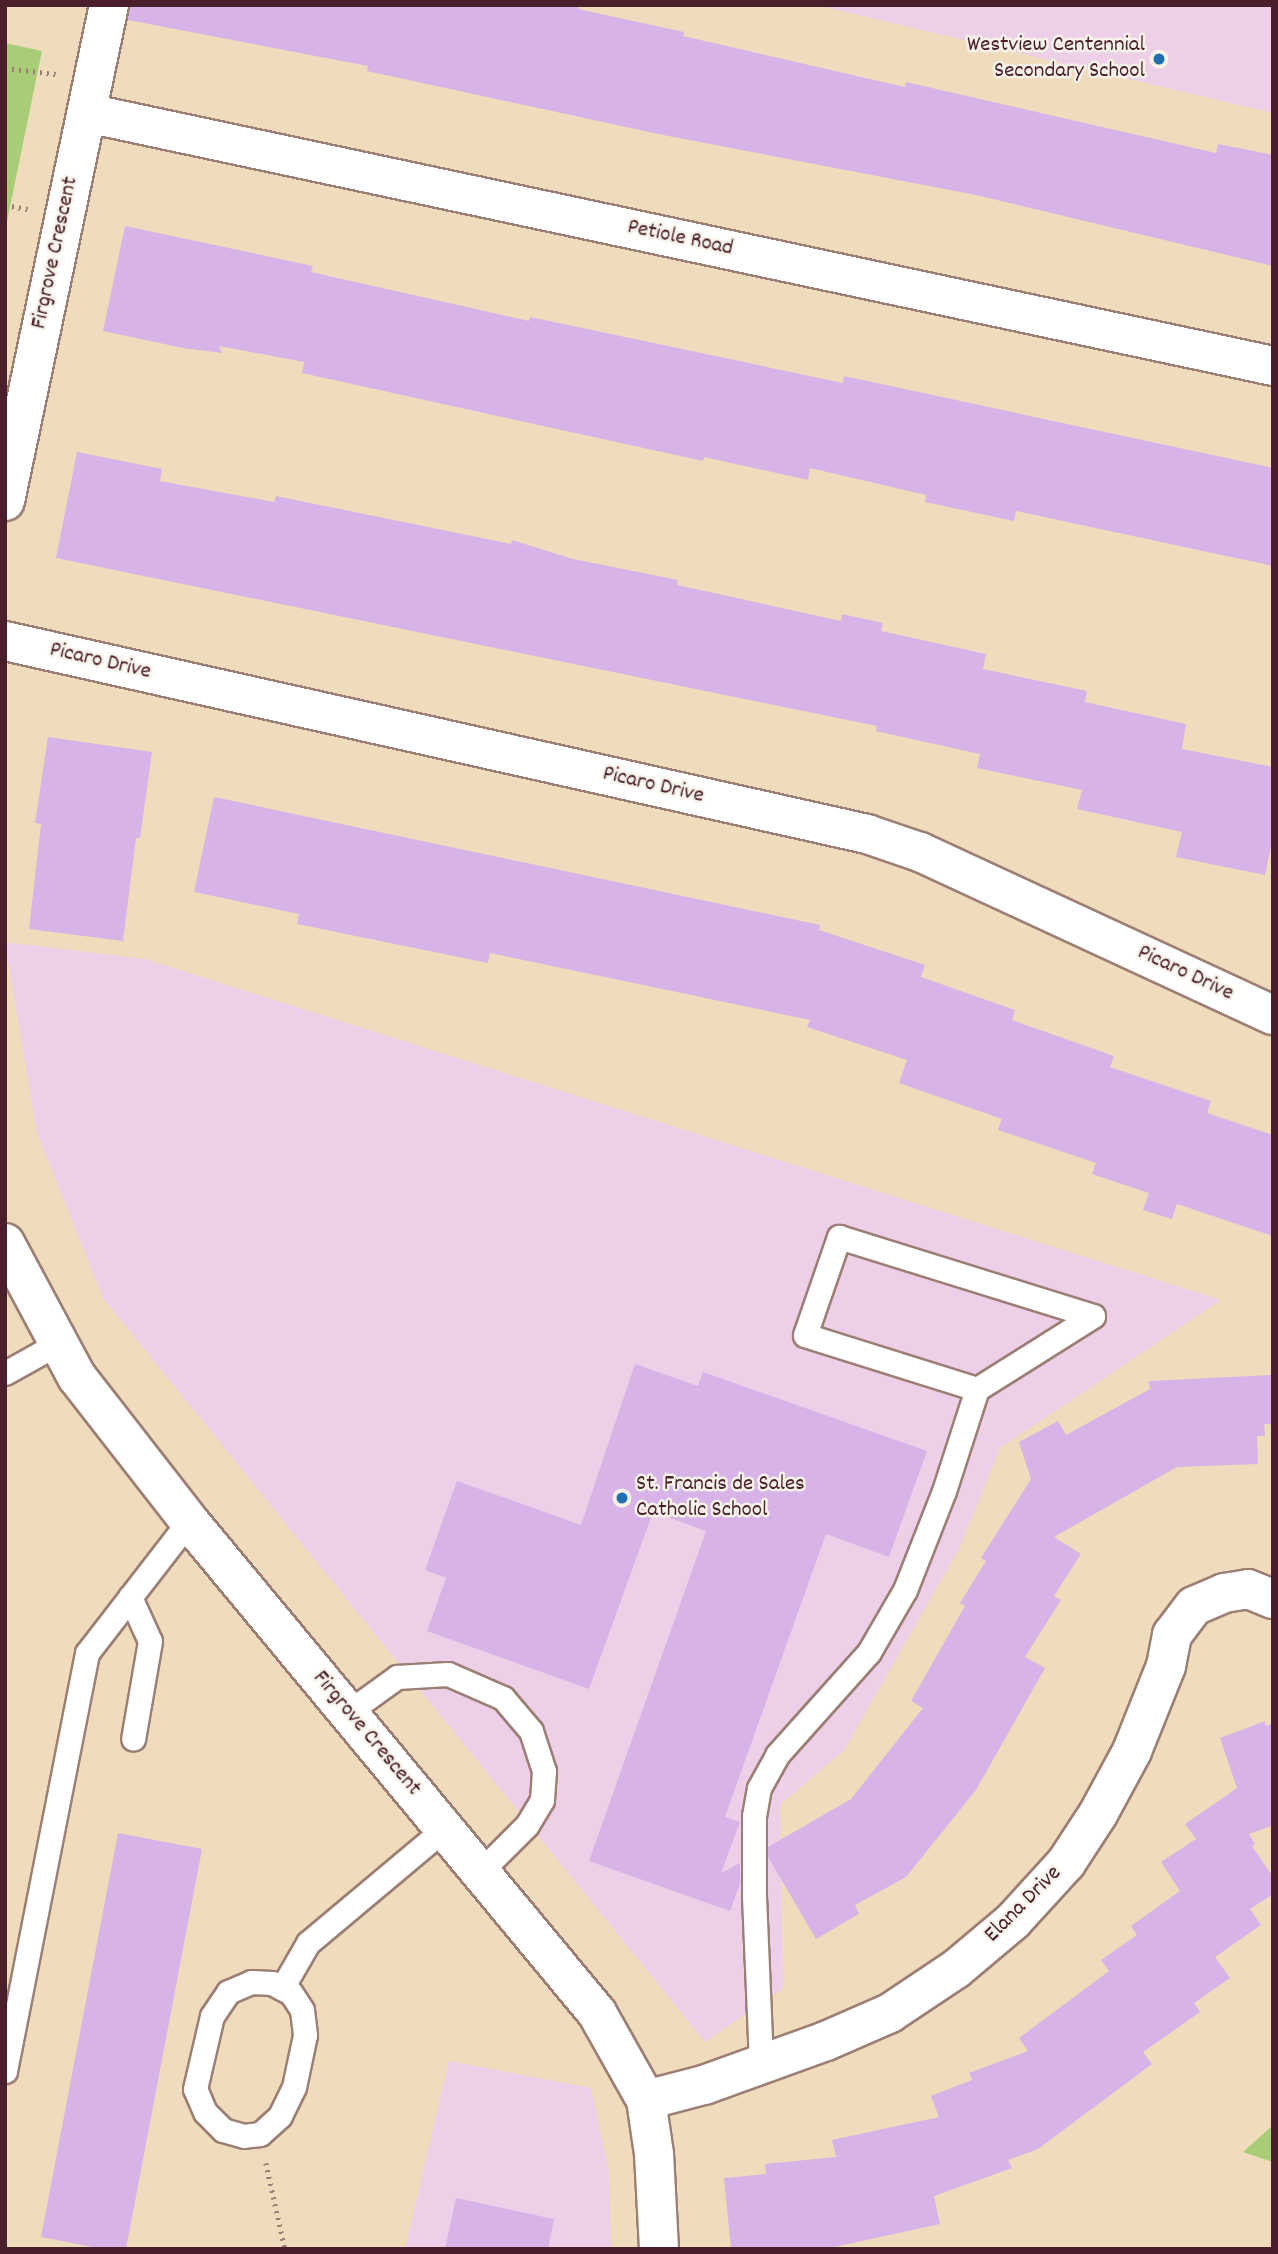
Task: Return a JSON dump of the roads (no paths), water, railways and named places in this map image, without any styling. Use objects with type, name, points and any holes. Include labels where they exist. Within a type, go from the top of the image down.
[{"type":"street","name":"Firgrove Crescent","points":[[5,501],[109,5]]},
{"type":"street","name":"Petiole Road","points":[[90,96],[1273,366]]},
{"type":"street","name":"Picaro Drive","points":[[5,641],[867,834],[920,852],[1273,1015]]},
{"type":"street","name":"Firgrove Crescent","points":[[5,1243],[77,1377],[189,1521],[597,2013],[646,2100],[659,2249]]},
{"type":"street","name":"Elana Drive","points":[[646,2100],[704,2085],[890,2012],[956,1969],[1013,1921],[1066,1863],[1098,1814],[1132,1751],[1166,1666],[1172,1635],[1194,1606],[1224,1593],[1248,1589],[1273,1599]]},
{"type":"lane","points":[[761,2063],[754,1882],[754,1816],[759,1788],[777,1755],[869,1652],[905,1590],[944,1491],[977,1389],[1093,1316],[839,1237],[805,1335],[977,1389]]},
{"type":"lane","points":[[5,1373],[57,1344]]},
{"type":"lane","points":[[5,2071],[88,1653],[189,1521]]},
{"type":"lane","points":[[130,1597],[150,1641],[133,1739]]},
{"type":"lane","points":[[347,1713],[397,1677],[448,1674],[503,1698],[524,1723],[544,1771],[542,1800],[527,1825],[480,1871]]},
{"type":"lane","points":[[282,1989],[308,1943],[444,1829]]},
{"type":"lane","points":[[251,1982],[282,1989],[302,2010],[305,2035],[294,2087],[280,2116],[260,2134],[244,2136],[223,2130],[205,2112],[195,2089],[203,2041],[228,1992],[251,1982]]},
{"type":"place","name":"Westview Centennial Secondary School","points":[[1159,59]]},
{"type":"place","name":"St. Francis de Sales Catholic School","points":[[622,1498]]}]
